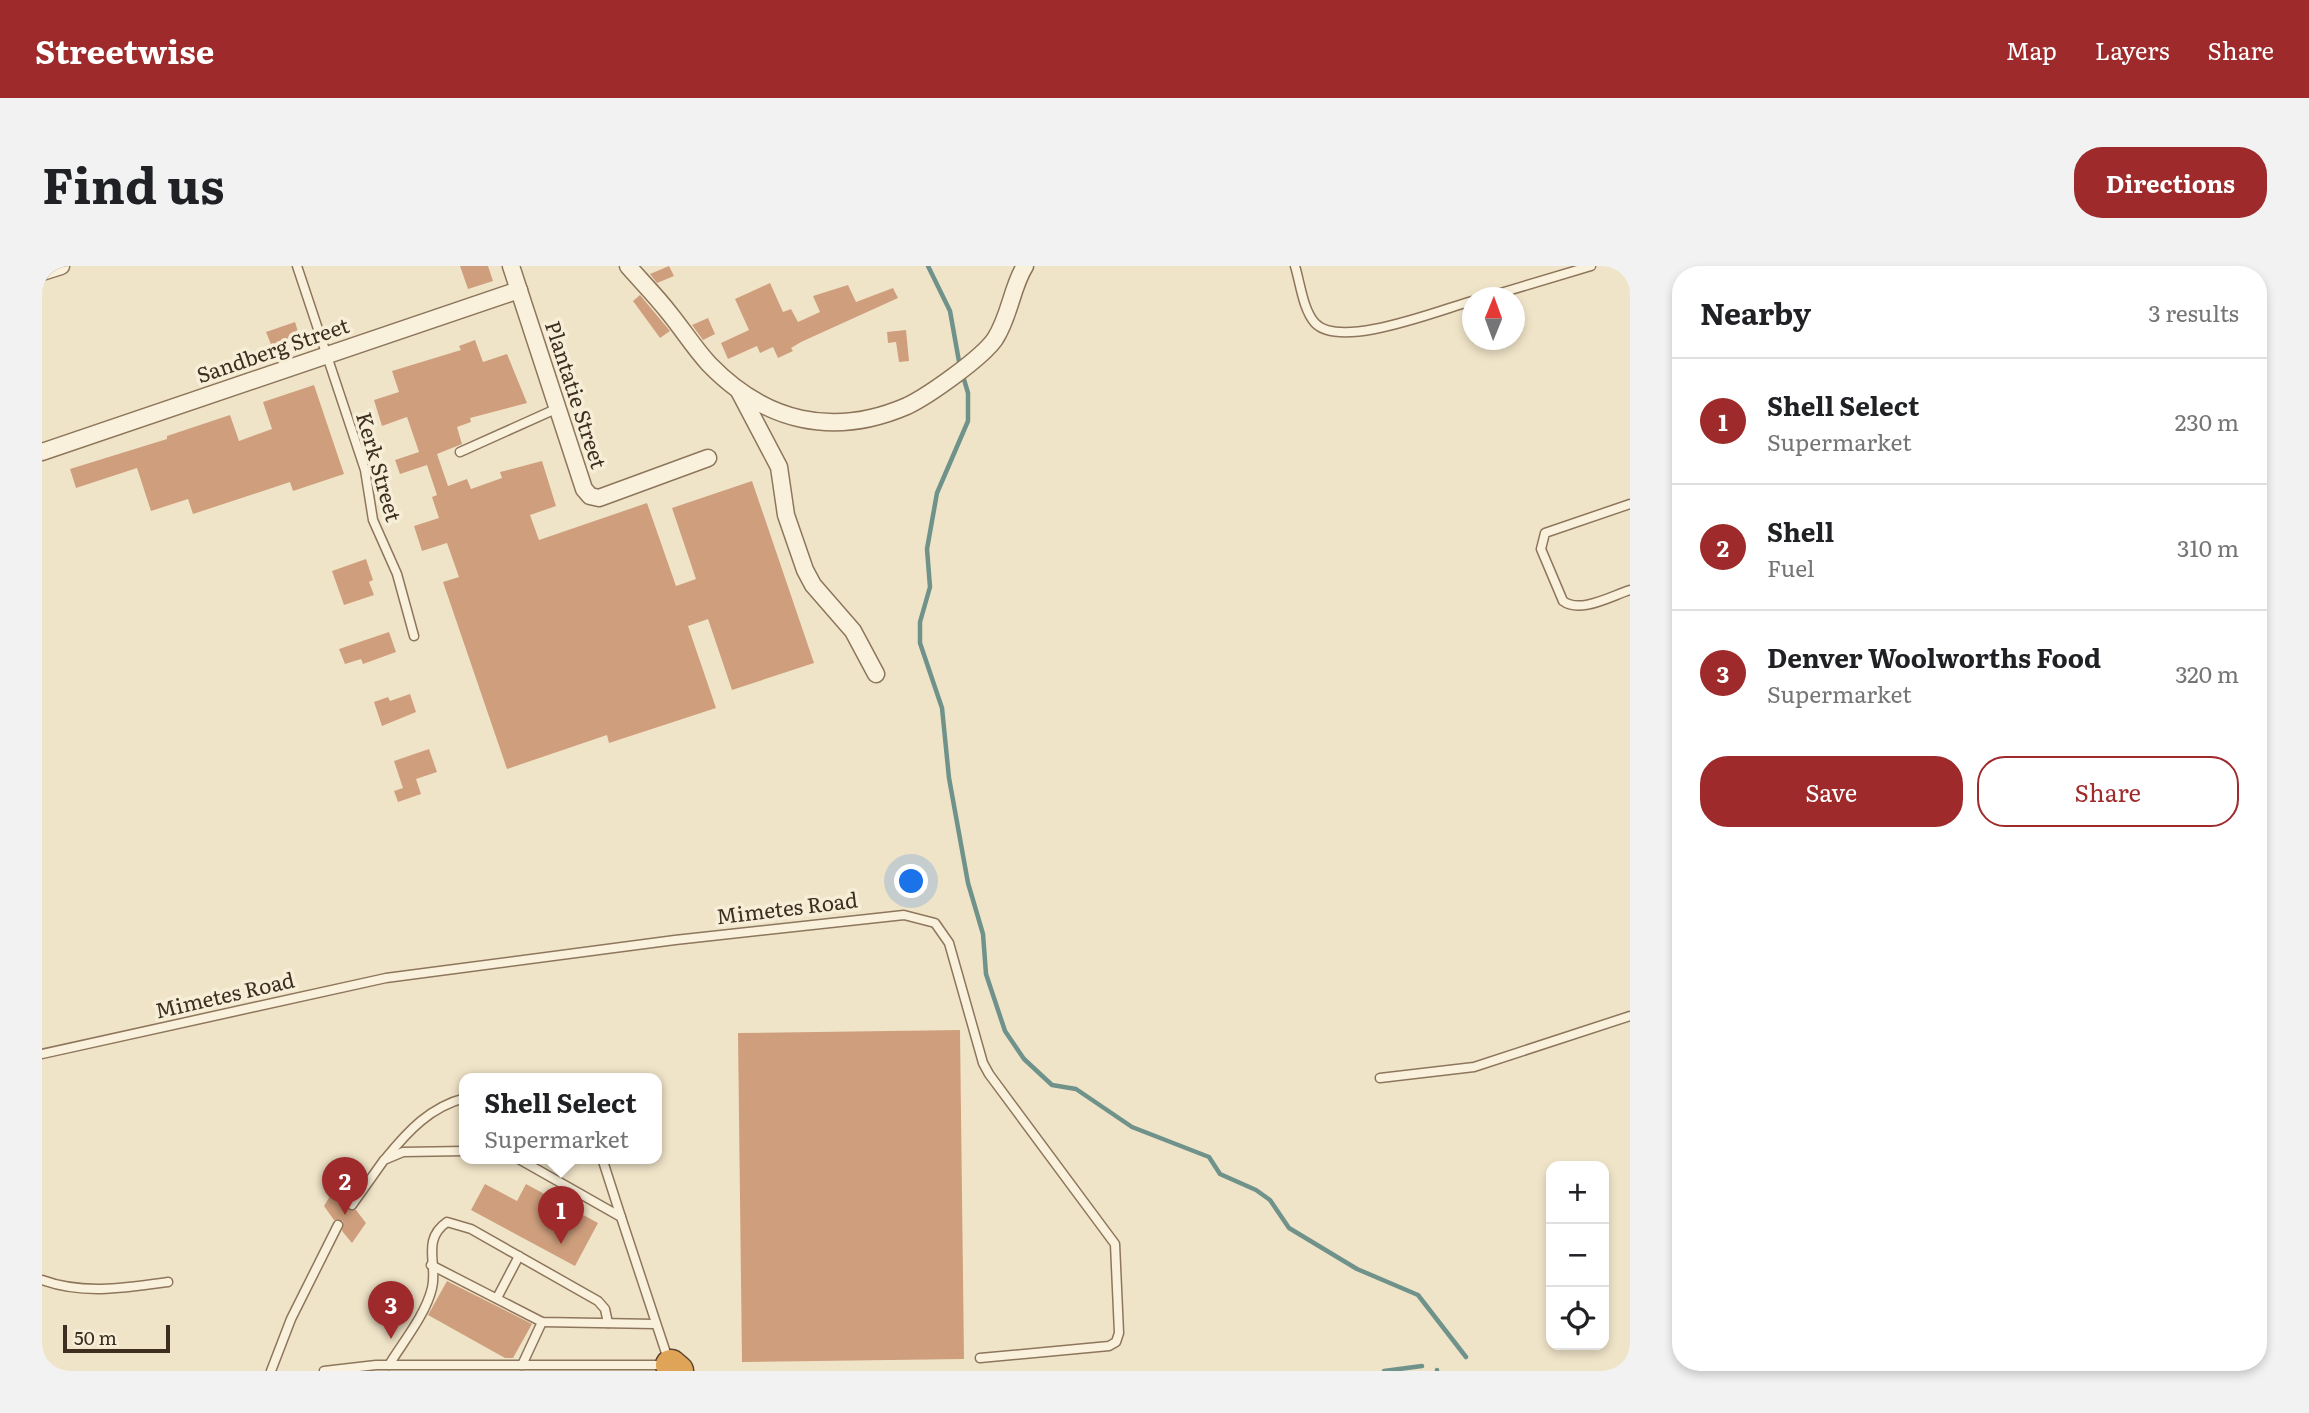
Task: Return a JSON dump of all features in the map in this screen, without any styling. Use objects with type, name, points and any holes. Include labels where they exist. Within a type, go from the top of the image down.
[{"type":"street","points":[[42,272],[61,266]]},
{"type":"street","name":"Plantatie Street","points":[[511,266],[584,489],[590,496],[599,498],[708,458]]},
{"type":"street","points":[[628,266],[709,364],[738,389],[759,403],[807,422],[848,423],[877,419],[935,390],[981,354],[1000,331],[1025,266]]},
{"type":"street","name":"Sandberg Street","points":[[42,452],[519,290]]},
{"type":"street","points":[[738,389],[779,467],[786,515],[805,570],[813,585],[853,631],[876,674]]},
{"type":"lane","name":"Kerk Street","points":[[298,266],[365,470],[373,520],[397,574],[414,636]]},
{"type":"lane","points":[[1295,266],[1311,317],[1325,330],[1359,332],[1462,304]]},
{"type":"lane","points":[[1521,287],[1591,266]]},
{"type":"lane","points":[[460,452],[558,408]]},
{"type":"lane","points":[[1630,504],[1545,533],[1541,549],[1563,601],[1569,606],[1579,607],[1630,590]]},
{"type":"lane","name":"Mimetes Road","points":[[42,1054],[386,978],[822,922],[919,916],[935,923],[949,943],[983,1063],[989,1074],[1115,1244],[1119,1333],[1116,1342],[1109,1346],[980,1358]]},
{"type":"lane","points":[[1380,1078],[1474,1067],[1630,1016]]},
{"type":"lane","points":[[352,1205],[411,1128],[447,1103],[459,1100]]},
{"type":"lane","points":[[384,1160],[403,1152],[459,1151]]},
{"type":"lane","points":[[528,1164],[621,1217]]},
{"type":"lane","points":[[324,1371],[389,1365],[675,1368],[655,1324],[604,1164]]},
{"type":"lane","points":[[389,1365],[433,1287],[433,1237],[447,1222],[471,1229],[598,1301],[605,1309],[608,1323]]},
{"type":"lane","points":[[271,1371],[313,1270],[338,1225]]},
{"type":"lane","points":[[497,1298],[519,1256]]},
{"type":"lane","points":[[431,1265],[542,1322],[655,1324]]},
{"type":"lane","points":[[42,1280],[60,1287],[94,1290],[168,1282]]},
{"type":"lane","points":[[522,1365],[542,1322]]},
{"type":"building","points":[[460,266],[488,266],[493,281],[468,289]]},
{"type":"building","points":[[669,266],[674,276],[657,283],[650,274]]},
{"type":"building","points":[[770,283],[783,312],[791,309],[798,322],[820,312],[813,296],[848,285],[856,302],[893,288],[898,298],[801,342],[791,348],[793,351],[778,358],[773,347],[760,353],[757,346],[728,359],[721,343],[749,330],[735,299]]},
{"type":"building","points":[[640,295],[670,331],[660,338],[633,301]]},
{"type":"building","points":[[708,318],[715,334],[703,340],[692,325]]},
{"type":"building","points":[[295,322],[300,338],[272,347],[266,332]]},
{"type":"building","points":[[906,330],[909,361],[899,362],[896,342],[888,343],[887,332]]},
{"type":"building","points":[[475,340],[483,362],[507,354],[527,403],[470,418],[471,422],[457,427],[462,444],[437,454],[448,486],[467,479],[471,489],[502,478],[500,472],[542,461],[556,506],[530,515],[539,540],[647,503],[676,586],[696,579],[672,508],[752,481],[814,663],[732,690],[708,619],[688,626],[716,708],[609,743],[607,735],[507,769],[443,582],[459,577],[447,543],[422,551],[414,526],[439,518],[432,497],[437,495],[427,465],[400,474],[395,460],[419,452],[407,417],[382,426],[374,400],[399,392],[392,371],[461,350],[459,346]]},
{"type":"building","points":[[314,385],[344,474],[293,491],[290,482],[193,514],[188,499],[151,511],[137,468],[76,488],[70,469],[167,439],[167,436],[230,415],[239,441],[272,429],[263,402]]},
{"type":"building","points":[[366,559],[373,580],[369,582],[374,595],[344,605],[332,571]]},
{"type":"building","points":[[389,632],[396,652],[363,664],[361,659],[345,664],[339,649]]},
{"type":"building","points":[[410,694],[416,712],[382,726],[374,702],[388,697],[390,701]]},
{"type":"building","points":[[429,749],[437,772],[416,779],[421,794],[398,802],[394,791],[403,788],[394,761]]},
{"type":"building","points":[[960,1030],[964,1359],[742,1362],[738,1033]]},
{"type":"building","points":[[485,1184],[517,1201],[526,1184],[598,1223],[575,1266],[471,1210]]},
{"type":"building","points":[[337,1185],[348,1200],[346,1208],[356,1210],[366,1223],[352,1243],[342,1231],[343,1221],[334,1220],[324,1206]]},
{"type":"building","points":[[447,1281],[532,1324],[513,1358],[505,1358],[428,1315]]},
{"type":"waterway","points":[[928,266],[950,311],[960,367]]},
{"type":"waterway","points":[[963,376],[968,393],[968,421],[937,493],[927,549],[930,587],[920,622],[920,643],[942,708],[949,778],[968,883],[983,934],[986,974],[1005,1031],[1024,1059],[1052,1085],[1076,1089],[1132,1127],[1209,1157],[1220,1174],[1256,1190],[1270,1200],[1289,1228],[1357,1269],[1418,1295],[1466,1357]]},
{"type":"waterway","points":[[1384,1371],[1422,1366]]},
{"type":"place","name":"Shell","points":[[345,1215]]},
{"type":"place","name":"Shell Select","points":[[561,1244]]},
{"type":"place","name":"Denver Woolworths Food","points":[[391,1339]]}]
